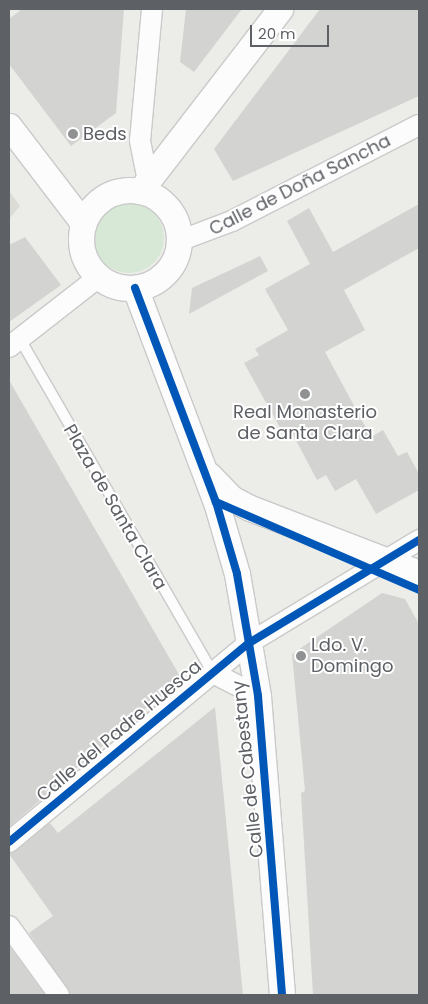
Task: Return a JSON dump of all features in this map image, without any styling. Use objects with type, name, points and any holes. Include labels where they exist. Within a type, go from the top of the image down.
[{"type":"street","points":[[152,9],[140,141],[144,186],[168,209],[179,241],[177,254],[161,277],[135,288],[99,277],[83,253],[84,224],[90,211],[112,194],[144,186],[280,9]]},
{"type":"street","name":"Calle de Doña Sancha","points":[[179,241],[232,222],[419,125]]},
{"type":"street","points":[[9,126],[84,224]]},
{"type":"street","points":[[14,343],[99,277]]},
{"type":"street","name":"Calle de Cabestany","points":[[135,288],[203,467],[229,543],[258,696],[282,995]]},
{"type":"street","points":[[203,467],[216,484],[244,505],[350,548],[419,573]]},
{"type":"street","name":"Calle del Padre Huesca","points":[[9,842],[249,643],[419,540]]},
{"type":"street","points":[[350,548],[355,580]]},
{"type":"street","name":"Calle del Padre Huesca","points":[[213,674],[258,696]]},
{"type":"street","points":[[9,926],[59,995]]},
{"type":"lane","name":"Plaza de Santa Clara","points":[[14,343],[213,674]]},
{"type":"shaded area","points":[[9,191],[20,206],[9,219]]},
{"type":"green space","points":[[129,203],[148,209],[158,219],[164,238],[158,257],[148,267],[129,273],[110,267],[100,257],[94,238],[100,219],[110,209]]},
{"type":"building","points":[[22,9],[124,9],[116,113],[71,146],[9,64],[9,19]]},
{"type":"building","points":[[186,9],[242,9],[194,72],[180,62]]},
{"type":"building","points":[[320,9],[419,9],[419,96],[233,181],[214,149]]},
{"type":"building","points":[[419,204],[419,248],[344,290],[365,330],[325,352],[371,437],[383,430],[398,456],[407,452],[419,474],[419,490],[376,514],[356,479],[335,491],[326,475],[317,480],[290,429],[283,433],[244,363],[259,355],[255,349],[288,330],[265,289],[310,264],[287,221],[309,208],[333,252]]},
{"type":"building","points":[[25,237],[61,285],[9,322],[9,245]]},
{"type":"building","points":[[260,256],[268,271],[189,314],[192,288]]},
{"type":"building","points":[[9,380],[181,678],[9,827]]},
{"type":"building","points":[[382,593],[405,599],[419,624],[419,995],[313,995],[301,793],[305,791],[292,654]]},
{"type":"building","points":[[215,707],[243,995],[71,995],[29,933],[53,916],[9,854],[50,823],[58,833]]},
{"type":"building","points":[[10,947],[45,995],[9,995]]},
{"type":"cycle path","points":[[135,288],[216,502],[237,574],[258,696],[282,995]]},
{"type":"cycle path","points":[[216,502],[419,590]]},
{"type":"cycle path","points":[[9,842],[249,643],[419,540]]},
{"type":"place","name":"Beds","points":[[73,134]]},
{"type":"place","name":"Real Monasterio de Santa Clara","points":[[305,394]]},
{"type":"place","name":"Ldo. V. Domingo","points":[[301,656]]}]
